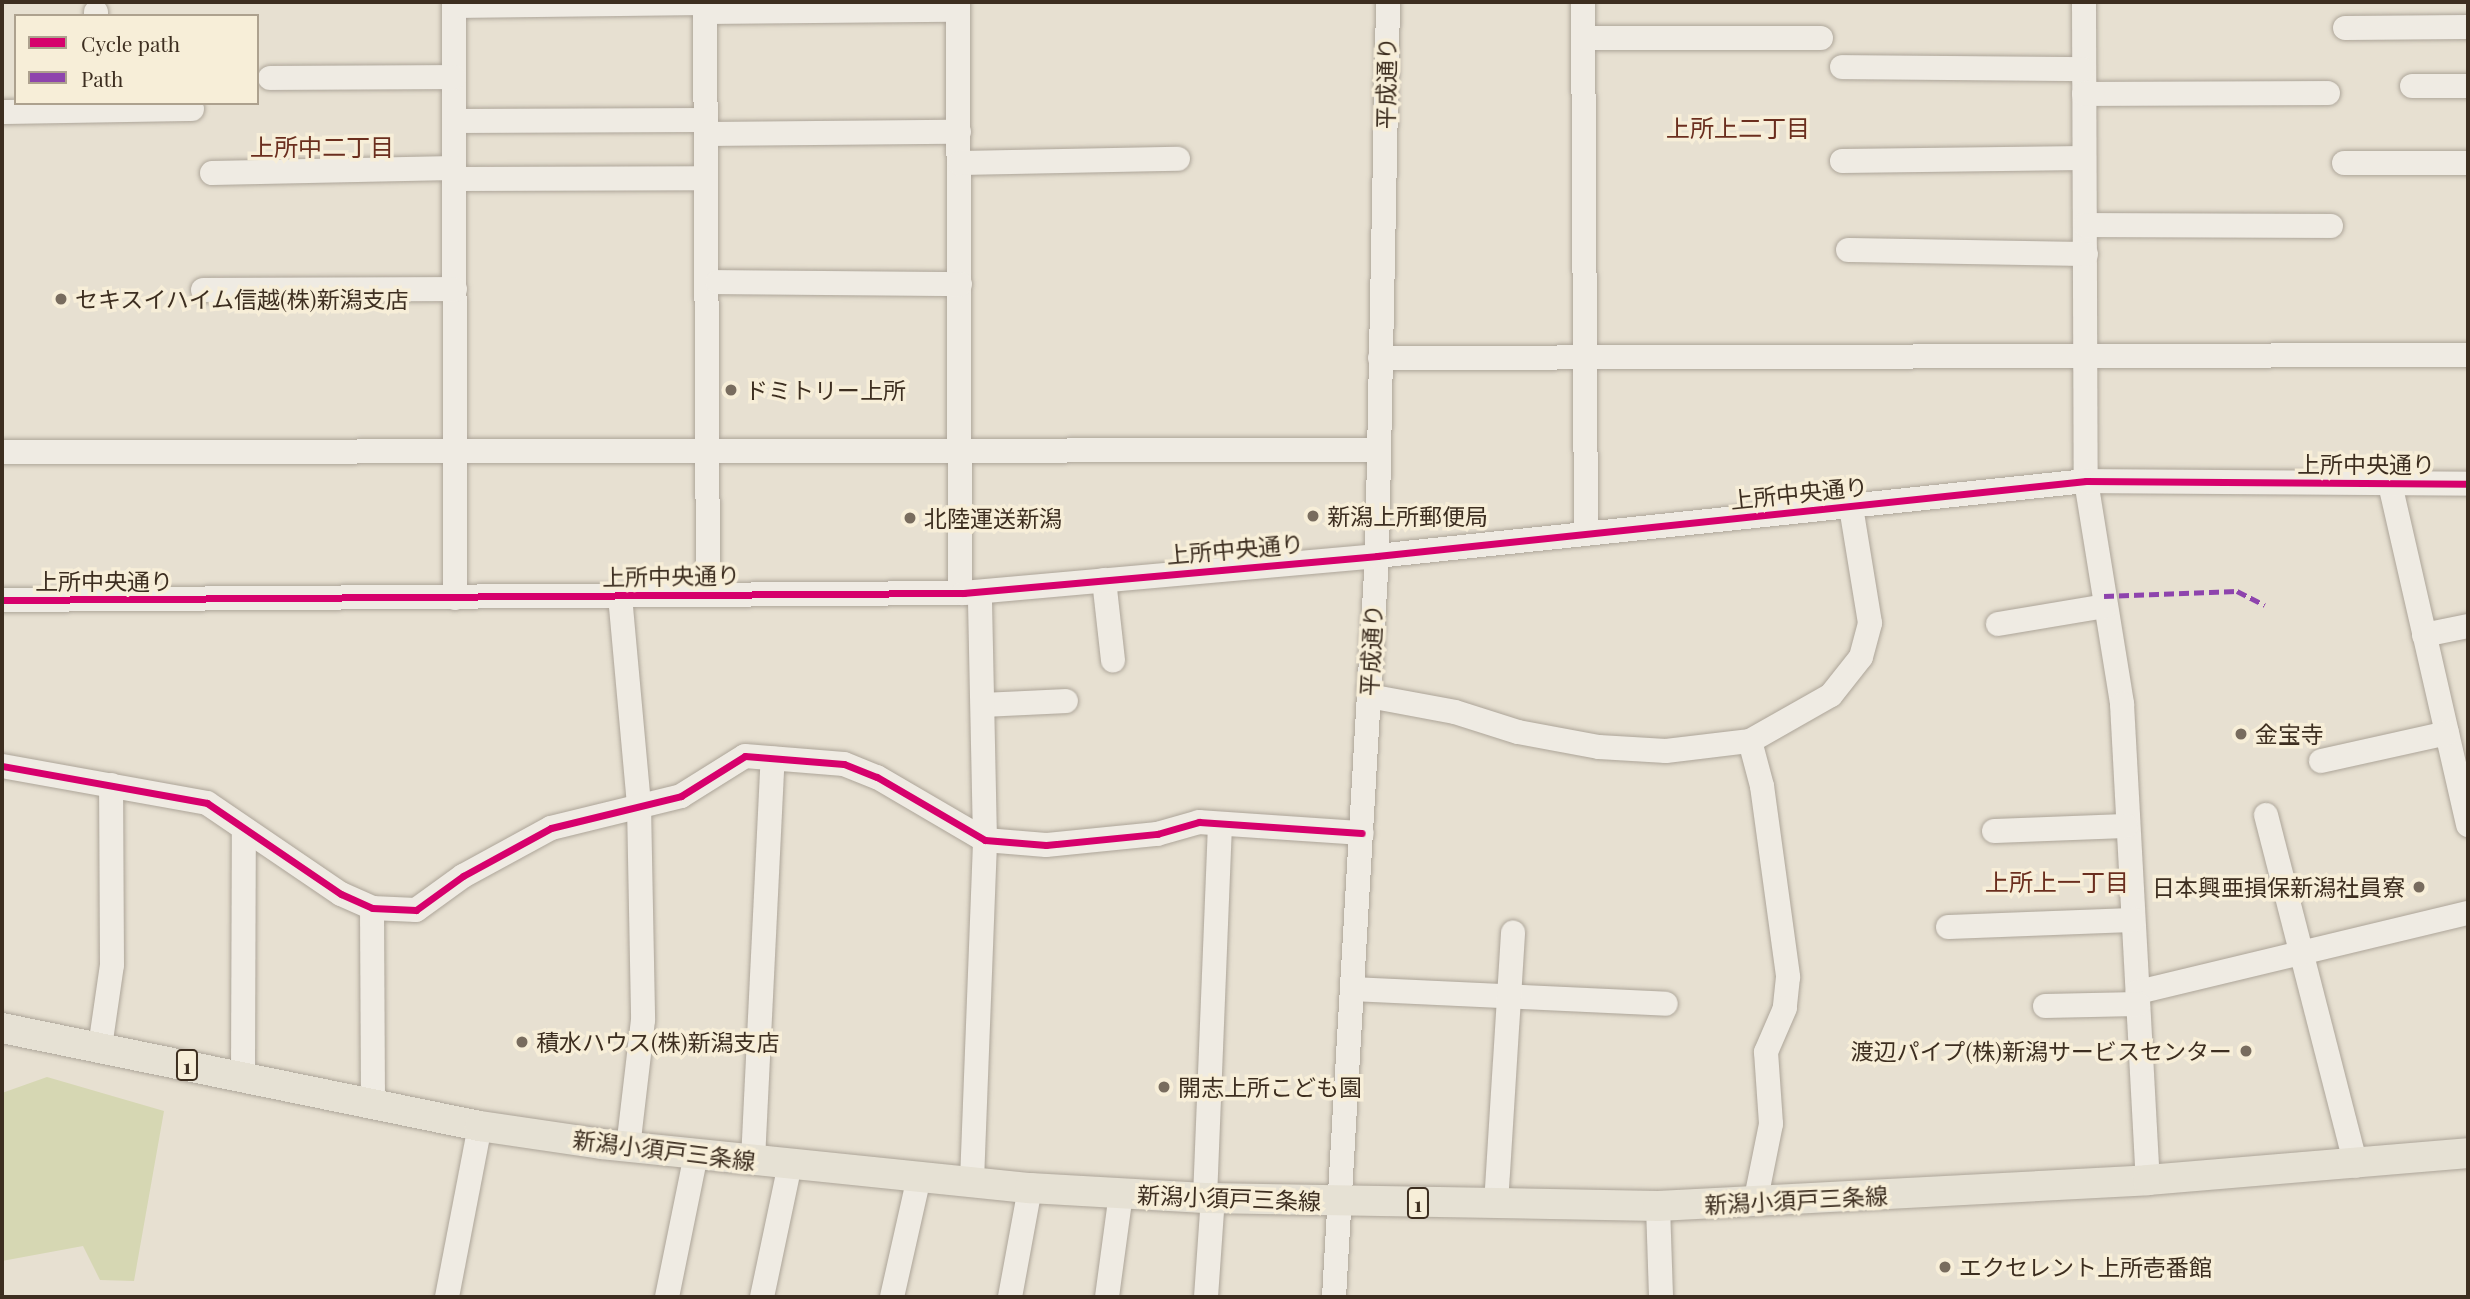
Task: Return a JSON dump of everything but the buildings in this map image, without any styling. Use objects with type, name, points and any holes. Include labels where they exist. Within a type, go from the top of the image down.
[{"type":"main road","name":"新潟小須戸三条線","points":[[2,1028],[480,1126],[628,1147],[1030,1188],[1209,1198],[1658,1206],[1755,1203],[2356,1166],[2468,1153]]},
{"type":"street","name":"平成通り","points":[[1334,1297],[1377,556],[1388,2]]},
{"type":"street","points":[[1583,2],[1586,534]]},
{"type":"street","points":[[2084,2],[2086,481],[2122,704],[2126,826],[2148,1180]]},
{"type":"street","points":[[455,598],[454,4],[958,6],[963,450],[970,593],[984,705],[985,840],[972,1181]]},
{"type":"street","points":[[705,6],[708,594]]},
{"type":"street","points":[[2345,28],[2468,27]]},
{"type":"street","points":[[1583,38],[1821,38]]},
{"type":"street","points":[[1842,67],[2083,69]]},
{"type":"street","points":[[271,78],[454,77]]},
{"type":"street","points":[[2412,86],[2468,86]]},
{"type":"street","points":[[2084,94],[2328,93]]},
{"type":"street","points":[[2,112],[96,107],[192,109]]},
{"type":"street","points":[[454,121],[959,132]]},
{"type":"street","points":[[1842,161],[2084,158]]},
{"type":"street","points":[[960,163],[1178,159]]},
{"type":"street","points":[[2344,163],[2468,163]]},
{"type":"street","points":[[212,173],[705,178]]},
{"type":"street","points":[[2085,225],[2331,226]]},
{"type":"street","points":[[1848,250],[2085,254]]},
{"type":"street","points":[[718,282],[960,284]]},
{"type":"street","points":[[203,290],[455,289]]},
{"type":"street","points":[[1380,358],[2468,355]]},
{"type":"street","points":[[2,452],[1378,450]]},
{"type":"street","name":"上所中央通り","points":[[2,600],[970,593],[1377,556],[2086,481],[2468,484]]},
{"type":"street","points":[[2390,484],[2468,825]]},
{"type":"street","points":[[1369,696],[1455,712],[1518,732],[1599,747],[1666,751],[1750,741],[1831,695],[1861,657],[1870,623],[1851,507]]},
{"type":"street","points":[[1104,580],[1113,660]]},
{"type":"street","points":[[620,596],[639,805],[643,1020],[628,1147]]},
{"type":"street","points":[[1998,624],[2106,606]]},
{"type":"street","points":[[2424,635],[2468,626]]},
{"type":"street","points":[[984,705],[1066,701]]},
{"type":"street","points":[[2321,761],[2447,733]]},
{"type":"street","points":[[1750,741],[1762,786],[1788,977],[1785,1008],[1766,1052],[1771,1124],[1755,1203]]},
{"type":"street","points":[[2,766],[207,803],[341,894],[372,908],[416,910],[463,876],[551,828],[681,796],[746,756],[844,764],[877,776],[985,840],[1046,845],[1157,834],[1199,822],[1220,826],[1362,833]]},
{"type":"street","points":[[753,1160],[774,758]]},
{"type":"street","points":[[100,1047],[112,965],[111,785]]},
{"type":"street","points":[[2266,815],[2356,1166]]},
{"type":"street","points":[[1206,1297],[1220,826]]},
{"type":"street","points":[[1994,831],[2126,826]]},
{"type":"street","points":[[243,1076],[244,830]]},
{"type":"street","points":[[372,908],[373,1104]]},
{"type":"street","points":[[2045,1006],[2138,998],[2468,913]]},
{"type":"street","points":[[1948,927],[2133,920]]},
{"type":"street","points":[[1496,1204],[1512,998],[1513,933]]},
{"type":"street","points":[[1353,989],[1666,1004]]},
{"type":"street","points":[[447,1297],[480,1126]]},
{"type":"street","points":[[667,1297],[696,1155]]},
{"type":"street","points":[[762,1297],[790,1164]]},
{"type":"street","points":[[892,1297],[919,1177]]},
{"type":"street","points":[[1010,1297],[1030,1188]]},
{"type":"street","points":[[1107,1297],[1121,1193]]},
{"type":"street","points":[[1658,1206],[1661,1297]]},
{"type":"green space","points":[[47,1077],[164,1111],[134,1281],[100,1280],[83,1246],[2,1261],[2,1093]]},
{"type":"marked path","points":[[2104,596],[2237,591],[2265,605]]},
{"type":"cycle path","points":[[2,600],[964,593],[1377,556],[2086,481],[2468,484]]},
{"type":"cycle path","points":[[2,766],[207,803],[341,894],[372,908],[416,910],[463,876],[551,828],[681,796],[745,756],[844,764],[877,777],[985,840],[1046,845],[1157,834],[1199,822],[1362,833]]},
{"type":"place","name":"セキスイハイム信越(株)新潟支店","points":[[61,299]]},
{"type":"place","name":"ドミトリー上所","points":[[731,390]]},
{"type":"place","name":"新潟上所郵便局","points":[[1313,516]]},
{"type":"place","name":"北陸運送新潟","points":[[910,518]]},
{"type":"place","name":"金宝寺","points":[[2241,734]]},
{"type":"place","name":"日本興亜損保新潟社員寮","points":[[2419,887]]},
{"type":"place","name":"積水ハウス(株)新潟支店","points":[[522,1042]]},
{"type":"place","name":"渡辺パイプ(株)新潟サービスセンター","points":[[2246,1051]]},
{"type":"place","name":"開志上所こども園","points":[[1164,1087]]},
{"type":"place","name":"エクセレント上所壱番館","points":[[1945,1267]]},
{"type":"district","name":"上所上二丁目","points":[[1738,128]]},
{"type":"district","name":"上所中二丁目","points":[[322,147]]},
{"type":"district","name":"上所上一丁目","points":[[2057,882]]}]
